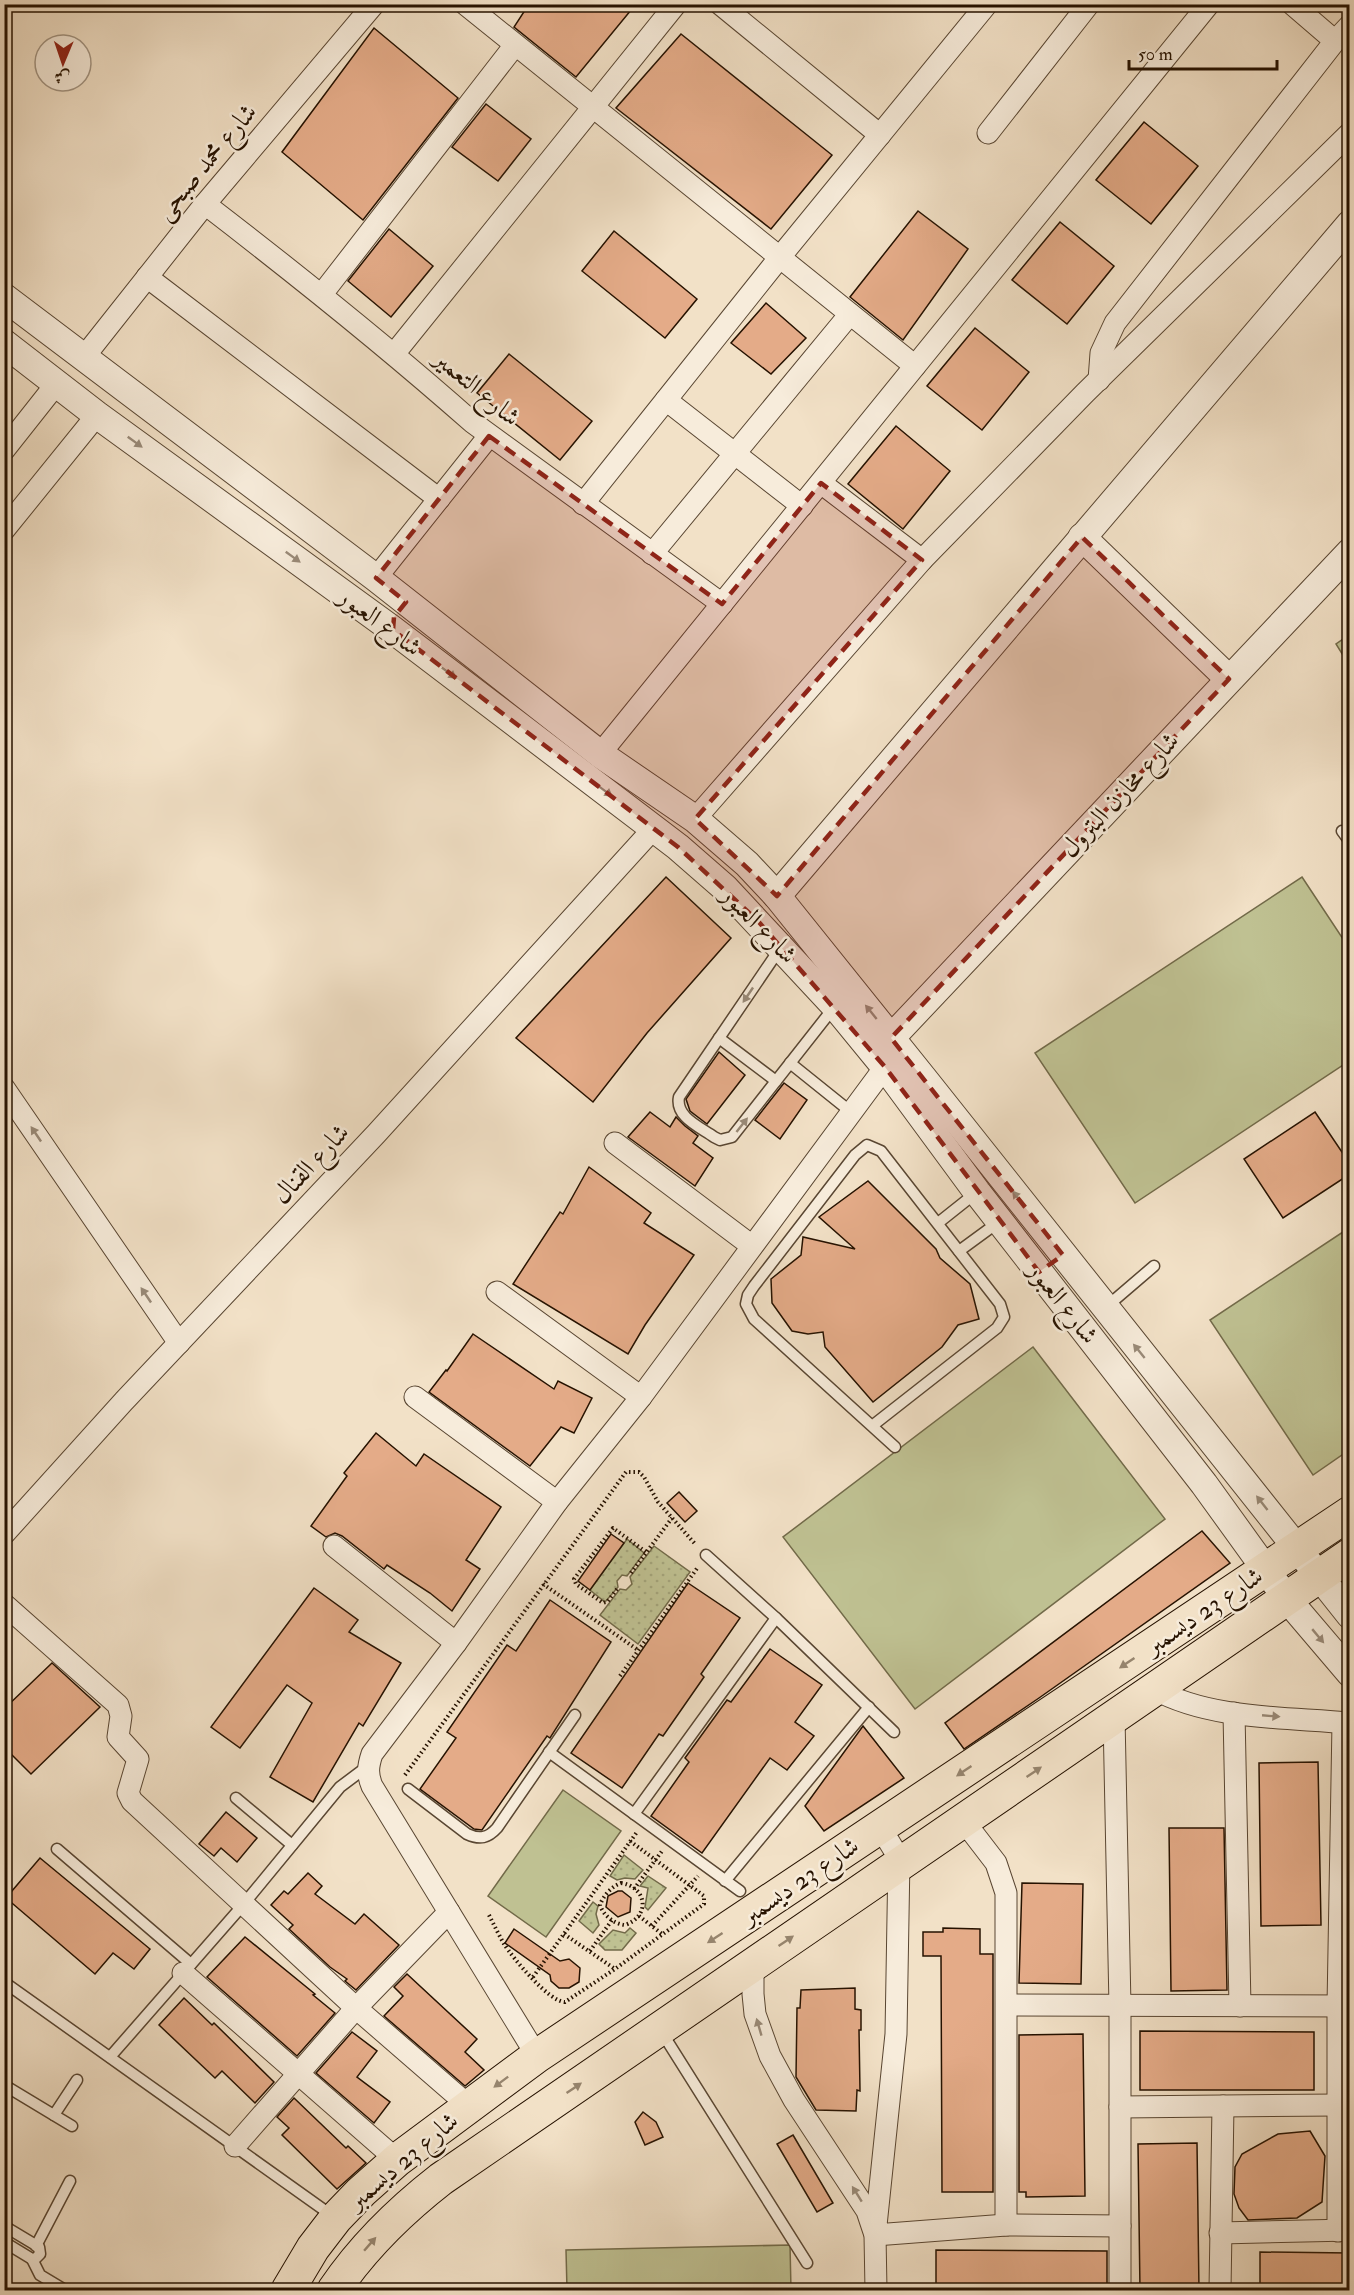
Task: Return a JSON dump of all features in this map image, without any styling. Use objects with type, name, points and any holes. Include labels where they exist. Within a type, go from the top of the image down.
[{"type":"main road","name":"شارع 23 ديسمبر","points":[[288,2290],[313,2248],[336,2218],[397,2160],[748,1898],[880,1827],[1350,1513]]},
{"type":"main road","name":"شارع 23 ديسمبر","points":[[334,2290],[373,2240],[417,2198],[451,2172],[1350,1555]]},
{"type":"street","name":"شارع محمد صبحى","points":[[84,357],[205,204],[374,4]]},
{"type":"street","points":[[465,4],[915,366]]},
{"type":"street","points":[[394,354],[676,4]]},
{"type":"street","points":[[720,4],[880,135]]},
{"type":"street","points":[[583,504],[780,257],[987,4]]},
{"type":"street","points":[[988,133],[1089,4]]},
{"type":"street","points":[[600,754],[1209,4]]},
{"type":"street","points":[[1292,4],[1335,41]]},
{"type":"street","points":[[1099,380],[1101,353],[1115,323],[1335,41],[1350,25]]},
{"type":"street","points":[[322,294],[515,45]]},
{"type":"street","points":[[695,819],[922,560],[1099,380],[1350,132]]},
{"type":"street","name":"شارع التعمير","points":[[205,204],[322,294],[489,436],[722,604]]},
{"type":"street","points":[[777,896],[1350,224]]},
{"type":"street","points":[[147,277],[439,499]]},
{"type":"street","name":"شارع العبور","points":[[4,297],[376,578],[600,754],[695,819],[747,864],[777,896],[1350,1615]]},
{"type":"street","points":[[652,554],[850,314]]},
{"type":"street","name":"شارع العبور","points":[[4,344],[393,630],[654,828],[725,888],[835,1006],[885,1067],[977,1192],[1204,1484],[1287,1599],[1350,1673]]},
{"type":"street","points":[[4,450],[57,383]]},
{"type":"street","points":[[666,400],[802,506]]},
{"type":"street","points":[[4,530],[98,415]]},
{"type":"street","points":[[376,578],[489,436]]},
{"type":"street","points":[[821,483],[922,560]]},
{"type":"street","points":[[1082,537],[1229,679]]},
{"type":"street","name":"شارع مخازن البترول","points":[[891,1038],[1350,552]]},
{"type":"street","points":[[328,583],[345,576],[348,569],[347,558]]},
{"type":"street","points":[[393,630],[394,617],[399,610],[411,606]]},
{"type":"street","name":"شارع القنال","points":[[4,1534],[124,1401],[376,1134],[654,828]]},
{"type":"street","points":[[537,2056],[372,1786],[368,1777],[368,1766],[372,1754],[456,1643],[557,1502],[641,1397],[885,1067]]},
{"type":"street","points":[[4,1088],[179,1343]]},
{"type":"street","points":[[615,1143],[752,1246]]},
{"type":"street","points":[[1039,1272],[1062,1255]]},
{"type":"street","points":[[497,1293],[641,1397]]},
{"type":"street","points":[[415,1397],[557,1502]]},
{"type":"street","points":[[334,1546],[456,1643]]},
{"type":"street","points":[[4,1604],[118,1705],[121,1716],[118,1737],[138,1759],[128,1793],[132,1801],[356,2008],[469,2106]]},
{"type":"street","points":[[1154,1689],[1201,1708],[1346,1723],[1344,2006],[1338,2105],[1344,2230],[1220,2233]]},
{"type":"street","points":[[1234,1713],[1240,2006]]},
{"type":"street","points":[[1113,1717],[1120,2006],[1120,2290]]},
{"type":"street","points":[[963,1820],[996,1863],[1006,1893],[1006,2225]]},
{"type":"street","points":[[876,2290],[875,2235],[896,2034],[898,1865],[896,1851],[880,1827]]},
{"type":"street","points":[[235,2146],[356,2008],[449,1912]]},
{"type":"street","points":[[753,1964],[755,2014],[770,2056],[794,2100],[859,2196],[875,2235]]},
{"type":"street","points":[[187,1968],[297,2074],[397,2160]]},
{"type":"street","points":[[1007,2005],[1344,2006]]},
{"type":"street","points":[[1120,2107],[1338,2105]]},
{"type":"street","points":[[1221,2290],[1222,2106]]},
{"type":"street","points":[[875,2235],[1006,2225],[1120,2226]]},
{"type":"lane","points":[[1342,831],[1350,842]]},
{"type":"lane","points":[[781,947],[679,1097],[678,1108],[685,1117],[720,1140],[732,1137],[835,1006]]},
{"type":"lane","points":[[719,1038],[776,1081]]},
{"type":"lane","points":[[790,1063],[851,1112]]},
{"type":"lane","points":[[872,1426],[1002,1323],[1004,1317],[1000,1304],[881,1151],[867,1145],[855,1155],[748,1295],[746,1304],[754,1319],[895,1447]]},
{"type":"lane","points":[[938,1223],[977,1192]]},
{"type":"lane","points":[[959,1251],[1000,1221]]},
{"type":"lane","points":[[1105,1308],[1154,1266]]},
{"type":"lane","points":[[706,1555],[776,1618],[894,1732]]},
{"type":"lane","points":[[634,1814],[776,1618]]},
{"type":"lane","points":[[725,1881],[869,1707]]},
{"type":"lane","points":[[408,1789],[467,1834],[475,1838],[483,1838],[497,1828],[574,1715]]},
{"type":"lane","points":[[549,1752],[748,1898]]},
{"type":"lane","points":[[110,2057],[243,1905],[340,1787],[368,1766]]},
{"type":"lane","points":[[236,1798],[292,1845]]},
{"type":"lane","points":[[57,1849],[187,1968]]},
{"type":"lane","points":[[4,1982],[336,2218]]},
{"type":"lane","points":[[660,2029],[807,2263]]},
{"type":"lane","points":[[54,2115],[76,2080]]},
{"type":"lane","points":[[4,2085],[72,2126]]},
{"type":"lane","points":[[36,2246],[70,2181]]},
{"type":"lane","points":[[4,2226],[40,2250],[39,2257],[33,2259]]},
{"type":"lane","points":[[4,2242],[33,2259],[40,2275],[65,2290]]},
{"type":"path","points":[[408,1789],[405,1783],[407,1769],[626,1472],[639,1472],[652,1494],[706,1555],[620,1676]]},
{"type":"path","points":[[631,1573],[672,1518]]},
{"type":"path","points":[[617,1589],[603,1604],[576,1584],[574,1579],[613,1528],[646,1552]]},
{"type":"path","points":[[543,1584],[638,1650]]},
{"type":"path","points":[[532,1977],[644,1821]]},
{"type":"path","points":[[634,1889],[670,1840]]},
{"type":"path","points":[[489,1915],[505,1944],[532,1977],[554,1999],[565,2002],[615,1969],[704,1904],[704,1896],[630,1841]]},
{"type":"path","points":[[652,1926],[703,1870]]},
{"type":"path","points":[[621,1883],[634,1889],[644,1900],[639,1916],[625,1925],[612,1920],[603,1912],[600,1905],[607,1893],[617,1884],[621,1883]]},
{"type":"path","points":[[598,1886],[607,1893]]},
{"type":"path","points":[[639,1916],[662,1934]]},
{"type":"path","points":[[590,1951],[612,1920]]},
{"type":"path","points":[[564,1934],[615,1969]]},
{"type":"highlighted area","points":[[489,436],[722,604],[821,483],[922,560],[695,819],[777,896],[1082,537],[1229,679],[891,1038],[1063,1255],[1039,1272],[885,1067],[758,921],[678,847],[393,630],[394,617],[406,602],[376,578]]},
{"type":"green space","points":[[1349,635],[1349,665],[1336,644]]},
{"type":"green space","points":[[1302,877],[1349,948],[1349,1061],[1135,1203],[1035,1053]]},
{"type":"green space","points":[[1349,1228],[1349,1450],[1313,1475],[1210,1320]]},
{"type":"green space","points":[[1033,1347],[1165,1519],[915,1709],[783,1537]]},
{"type":"green space","points":[[627,1539],[644,1553],[627,1576],[622,1575],[617,1581],[618,1587],[605,1602],[590,1590]]},
{"type":"green space","points":[[654,1546],[690,1572],[638,1644],[600,1615],[620,1589],[626,1590],[632,1584],[630,1577]]},
{"type":"green space","points":[[563,1790],[621,1831],[546,1937],[488,1896]]},
{"type":"green space","points":[[624,1855],[643,1870],[635,1879],[617,1880],[610,1876]]},
{"type":"green space","points":[[648,1876],[666,1888],[648,1910],[645,1907],[648,1888],[640,1886]]},
{"type":"green space","points":[[593,1902],[598,1906],[596,1914],[599,1925],[593,1933],[579,1921]]},
{"type":"green space","points":[[630,1928],[636,1933],[622,1950],[605,1950],[599,1944],[613,1930],[625,1933]]},
{"type":"green space","points":[[790,2245],[791,2290],[567,2290],[566,2250]]},
{"type":"building","points":[[529,4],[636,4],[576,77],[514,27]]},
{"type":"building","points":[[374,28],[458,98],[363,220],[282,152]]},
{"type":"building","points":[[681,34],[832,155],[771,229],[616,108]]},
{"type":"building","points":[[486,104],[531,139],[498,181],[452,147]]},
{"type":"building","points":[[1144,122],[1198,166],[1151,224],[1096,180]]},
{"type":"building","points":[[918,211],[968,249],[903,340],[850,297]]},
{"type":"building","points":[[1060,222],[1114,266],[1067,324],[1012,280]]},
{"type":"building","points":[[389,229],[433,266],[391,317],[348,281]]},
{"type":"building","points":[[614,231],[697,299],[665,338],[582,271]]},
{"type":"building","points":[[766,303],[806,338],[771,374],[731,343]]},
{"type":"building","points":[[975,328],[1029,372],[982,430],[927,386]]},
{"type":"building","points":[[509,354],[592,421],[560,460],[477,393]]},
{"type":"building","points":[[896,426],[950,471],[903,529],[848,484]]},
{"type":"building","points":[[666,877],[731,938],[647,1033],[593,1102],[516,1038]]},
{"type":"building","points":[[719,1052],[745,1075],[707,1124],[690,1111],[686,1099]]},
{"type":"building","points":[[784,1083],[807,1100],[780,1139],[755,1120]]},
{"type":"building","points":[[650,1112],[670,1127],[676,1117],[698,1136],[693,1143],[713,1158],[695,1186],[628,1137]]},
{"type":"building","points":[[1315,1112],[1350,1164],[1350,1174],[1283,1218],[1244,1159]]},
{"type":"building","points":[[589,1167],[651,1213],[644,1223],[694,1255],[645,1325],[628,1354],[513,1284],[560,1212],[563,1214]]},
{"type":"building","points":[[868,1181],[936,1249],[940,1258],[970,1284],[979,1319],[958,1325],[942,1347],[873,1402],[825,1347],[823,1332],[808,1334],[792,1331],[772,1303],[771,1279],[801,1255],[803,1237],[855,1249],[819,1217]]},
{"type":"building","points":[[473,1334],[554,1389],[558,1381],[592,1398],[574,1433],[561,1427],[530,1466],[429,1392]]},
{"type":"building","points":[[376,1433],[416,1466],[424,1454],[501,1507],[466,1560],[480,1569],[452,1611],[430,1593],[387,1565],[384,1569],[342,1536],[335,1533],[326,1537],[311,1526],[347,1476],[344,1473]]},
{"type":"building","points":[[679,1492],[697,1511],[685,1522],[667,1503]]},
{"type":"building","points":[[1202,1531],[1230,1563],[964,1749],[945,1723]]},
{"type":"building","points":[[611,1534],[624,1543],[590,1590],[578,1581]]},
{"type":"building","points":[[688,1583],[740,1618],[701,1674],[704,1677],[663,1736],[659,1734],[622,1788],[571,1753]]},
{"type":"building","points":[[314,1588],[358,1620],[349,1632],[401,1663],[363,1726],[359,1723],[313,1802],[270,1777],[312,1703],[287,1685],[240,1748],[211,1727]]},
{"type":"building","points":[[550,1600],[611,1642],[550,1738],[547,1736],[482,1830],[474,1829],[420,1789],[456,1738],[447,1732],[507,1645],[516,1651]]},
{"type":"building","points":[[770,1649],[822,1685],[795,1722],[814,1736],[787,1770],[770,1758],[702,1853],[651,1816],[689,1762],[685,1758],[727,1700],[731,1702]]},
{"type":"building","points":[[52,1663],[100,1707],[31,1774],[4,1747],[4,1709]]},
{"type":"building","points":[[863,1726],[904,1778],[824,1831],[805,1806]]},
{"type":"building","points":[[1318,1762],[1321,1925],[1261,1926],[1259,1763]]},
{"type":"building","points":[[226,1812],[257,1838],[237,1862],[221,1848],[214,1856],[199,1844]]},
{"type":"building","points":[[1169,1828],[1224,1828],[1227,1990],[1171,1991]]},
{"type":"building","points":[[40,1858],[150,1949],[134,1969],[113,1953],[95,1974],[6,1898]]},
{"type":"building","points":[[308,1873],[322,1886],[315,1894],[355,1924],[364,1914],[399,1945],[356,1990],[345,1981],[347,1979],[330,1967],[289,1929],[293,1925],[271,1905],[284,1891],[288,1894]]},
{"type":"building","points":[[1022,1883],[1083,1884],[1081,1984],[1019,1983]]},
{"type":"building","points":[[622,1891],[631,1898],[630,1912],[618,1917],[606,1907],[608,1896]]},
{"type":"building","points":[[943,1928],[980,1929],[980,1954],[993,1954],[993,2192],[942,2192],[941,1956],[923,1956],[923,1932],[943,1932]]},
{"type":"building","points":[[514,1929],[560,1961],[569,1959],[580,1968],[579,1982],[569,1988],[559,1988],[551,1981],[550,1975],[505,1943]]},
{"type":"building","points":[[245,1937],[335,2013],[297,2056],[207,1977]]},
{"type":"building","points":[[407,1974],[477,2039],[465,2052],[484,2070],[465,2086],[384,2016],[403,1996],[394,1987]]},
{"type":"building","points":[[855,1988],[855,2009],[861,2010],[860,2091],[857,2090],[856,2111],[816,2110],[796,2077],[797,2008],[800,2008],[801,1990]]},
{"type":"building","points":[[184,1998],[212,2025],[214,2023],[274,2082],[255,2103],[222,2071],[215,2078],[159,2025]]},
{"type":"building","points":[[1140,2031],[1314,2032],[1314,2090],[1140,2090]]},
{"type":"building","points":[[352,2032],[377,2051],[357,2077],[390,2102],[374,2123],[316,2073]]},
{"type":"building","points":[[1083,2034],[1085,2196],[1026,2197],[1026,2192],[1019,2192],[1019,2035]]},
{"type":"building","points":[[294,2098],[346,2148],[348,2146],[366,2163],[337,2189],[282,2135],[289,2128],[277,2117]]},
{"type":"building","points":[[643,2112],[656,2122],[663,2137],[645,2145],[635,2122]]},
{"type":"building","points":[[1310,2131],[1325,2156],[1322,2202],[1297,2218],[1248,2220],[1239,2208],[1234,2194],[1235,2167],[1242,2154],[1278,2134]]},
{"type":"building","points":[[793,2135],[833,2203],[817,2212],[777,2144]]},
{"type":"building","points":[[1197,2143],[1199,2290],[1140,2290],[1138,2144]]},
{"type":"building","points":[[936,2250],[1107,2251],[1107,2290],[936,2290]]},
{"type":"building","points":[[1260,2252],[1350,2253],[1350,2290],[1260,2290]]}]
